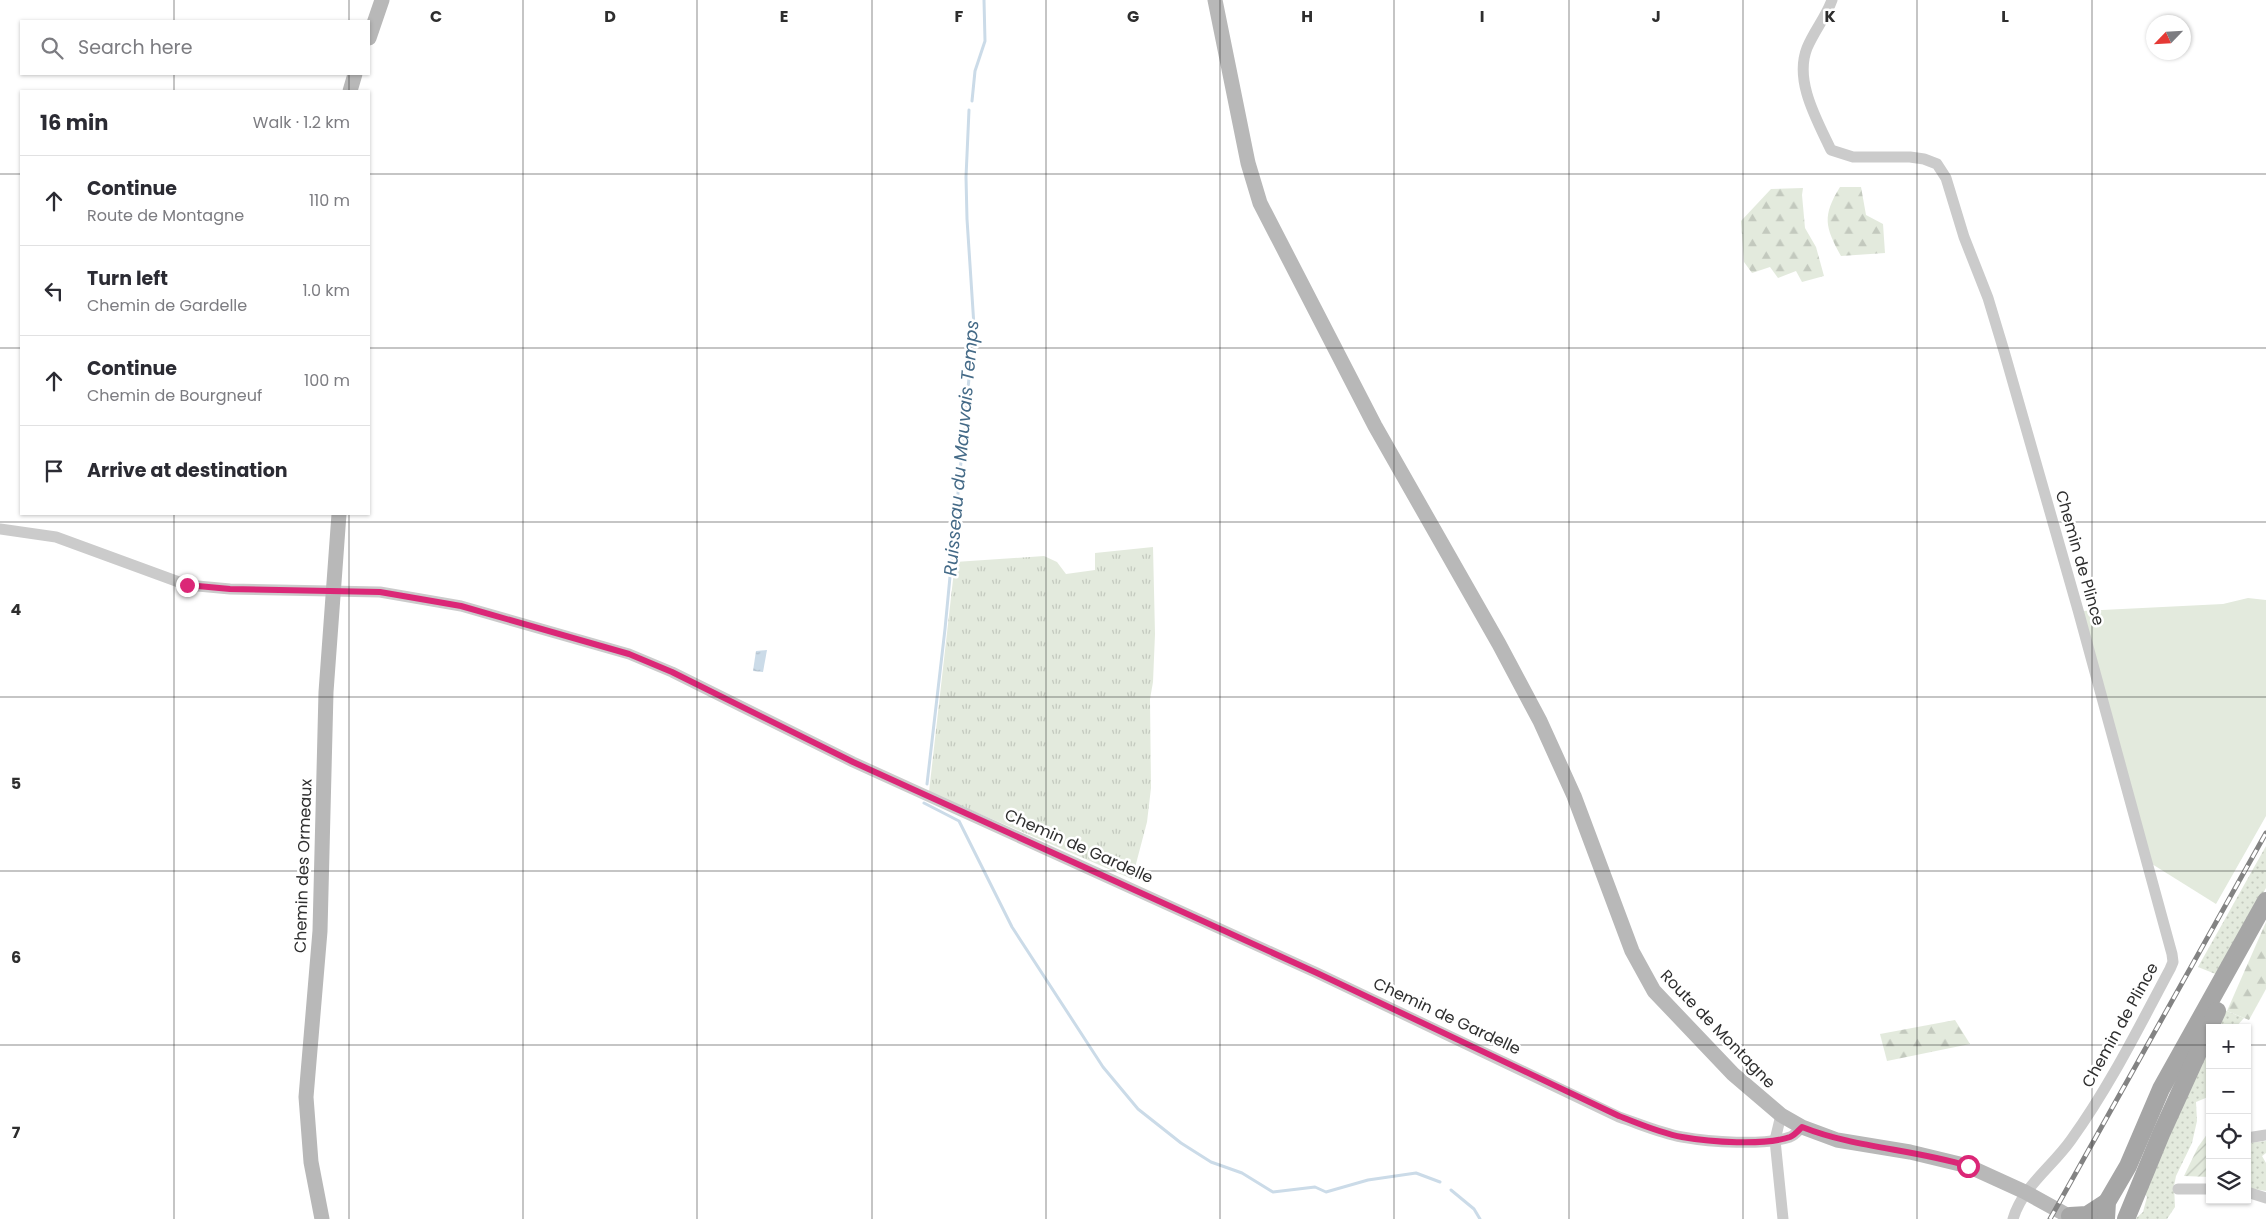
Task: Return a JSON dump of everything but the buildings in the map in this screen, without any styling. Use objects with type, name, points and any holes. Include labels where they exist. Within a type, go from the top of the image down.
[{"type":"main road","points":[[370,35],[382,0]]},
{"type":"main road","name":"Route de Montagne","points":[[1215,0],[1248,162],[1260,202],[1390,452],[1500,644],[1540,721],[1574,796],[1632,951],[1654,991],[1733,1074],[1781,1115],[1802,1127],[1838,1140],[1949,1160],[1987,1173],[2072,1218]]},
{"type":"main road","points":[[350,90],[355,75]]},
{"type":"main road","name":"Chemin des Ormeaux","points":[[322,1219],[311,1162],[306,1097],[320,931],[326,692],[339,515]]},
{"type":"main road","points":[[2072,1218],[2107,1211],[2161,1089],[2266,903]]},
{"type":"main road","points":[[2126,1219],[2176,1100],[2266,903]]},
{"type":"main road","points":[[2115,1219],[2127,1187],[2128,1166]]},
{"type":"street","name":"Chemin de Plince","points":[[1832,0],[1807,49],[1802,71],[1807,93],[1831,150],[1853,157],[1910,157],[1924,159],[1937,164],[1946,178],[1964,237],[1988,298],[2004,351],[2081,620],[2172,954],[2170,969],[2109,1083],[2070,1142],[2026,1192],[2017,1206],[2013,1219]]},
{"type":"street","name":"Chemin de Gardelle","points":[[0,529],[56,537],[187,585],[230,589],[380,592],[461,606],[629,654],[672,672],[853,762],[1290,960],[1619,1116],[1652,1129],[1681,1137],[1721,1141],[1775,1140],[1791,1136],[1802,1127]]},
{"type":"street","points":[[1781,1115],[1775,1140],[1783,1219]]},
{"type":"street","points":[[2251,1137],[2266,1135]]},
{"type":"street","points":[[2178,1189],[2206,1189]]},
{"type":"street","points":[[2251,1193],[2266,1198]]},
{"type":"green space","points":[[1840,187],[1861,187],[1866,215],[1883,224],[1885,253],[1841,256],[1832,237],[1828,222],[1830,206]]},
{"type":"green space","points":[[1803,188],[1805,228],[1816,247],[1824,276],[1802,282],[1796,271],[1778,278],[1770,267],[1752,273],[1744,262],[1741,221],[1771,189]]},
{"type":"green space","points":[[1153,547],[1155,634],[1153,682],[1150,699],[1151,788],[1147,822],[1132,879],[929,792],[955,562],[1044,556],[1057,562],[1066,574],[1095,570],[1095,553]]},
{"type":"green space","points":[[2248,598],[2266,600],[2266,816],[2216,904],[2152,864],[2082,611],[2223,604]]},
{"type":"green space","points":[[2266,846],[2266,888],[2218,975],[2198,967]]},
{"type":"green space","points":[[2266,922],[2266,989],[2249,1020],[2227,1011]]},
{"type":"green space","points":[[2222,1009],[2244,1018],[2239,1024],[2216,1024]]},
{"type":"green space","points":[[1955,1020],[1970,1044],[1887,1061],[1880,1034]]},
{"type":"green space","points":[[2206,1045],[2206,1098],[2196,1102],[2197,1121],[2192,1143],[2176,1176],[2174,1186],[2175,1207],[2167,1219],[2135,1219],[2143,1212],[2147,1197],[2142,1190]]},
{"type":"green space","points":[[2206,1136],[2206,1177],[2184,1176],[2198,1147]]},
{"type":"green space","points":[[2266,1141],[2266,1153],[2262,1156],[2266,1163],[2266,1191],[2251,1189],[2251,1143]]},
{"type":"water","points":[[767,650],[763,672],[753,671],[756,651]]},
{"type":"waterway","name":"Ruisseau du Mauvais Temps","points":[[972,101],[975,71],[985,41],[984,0]]},
{"type":"waterway","name":"Ruisseau du Mauvais Temps","points":[[927,784],[945,629],[974,326],[966,177],[969,110]]},
{"type":"waterway","name":"Ruisseau du Mauvais Temps","points":[[924,803],[959,821],[1012,927],[1103,1067],[1138,1109],[1181,1143],[1211,1162],[1242,1173],[1273,1192],[1315,1187],[1326,1192],[1368,1180],[1416,1173],[1440,1182]]},
{"type":"waterway","name":"Ruisseau du Mauvais Temps","points":[[1451,1190],[1474,1209],[1480,1219]]},
{"type":"railway","points":[[2050,1219],[2266,833]]},
{"type":"route","points":[[187,585],[230,589],[328,589],[380,592],[426,599],[496,614],[629,654],[672,672],[853,762],[1317,973],[1619,1116],[1652,1129],[1681,1137],[1721,1141],[1775,1140],[1791,1136],[1802,1127],[1838,1140],[1910,1152],[1968,1166]]}]
